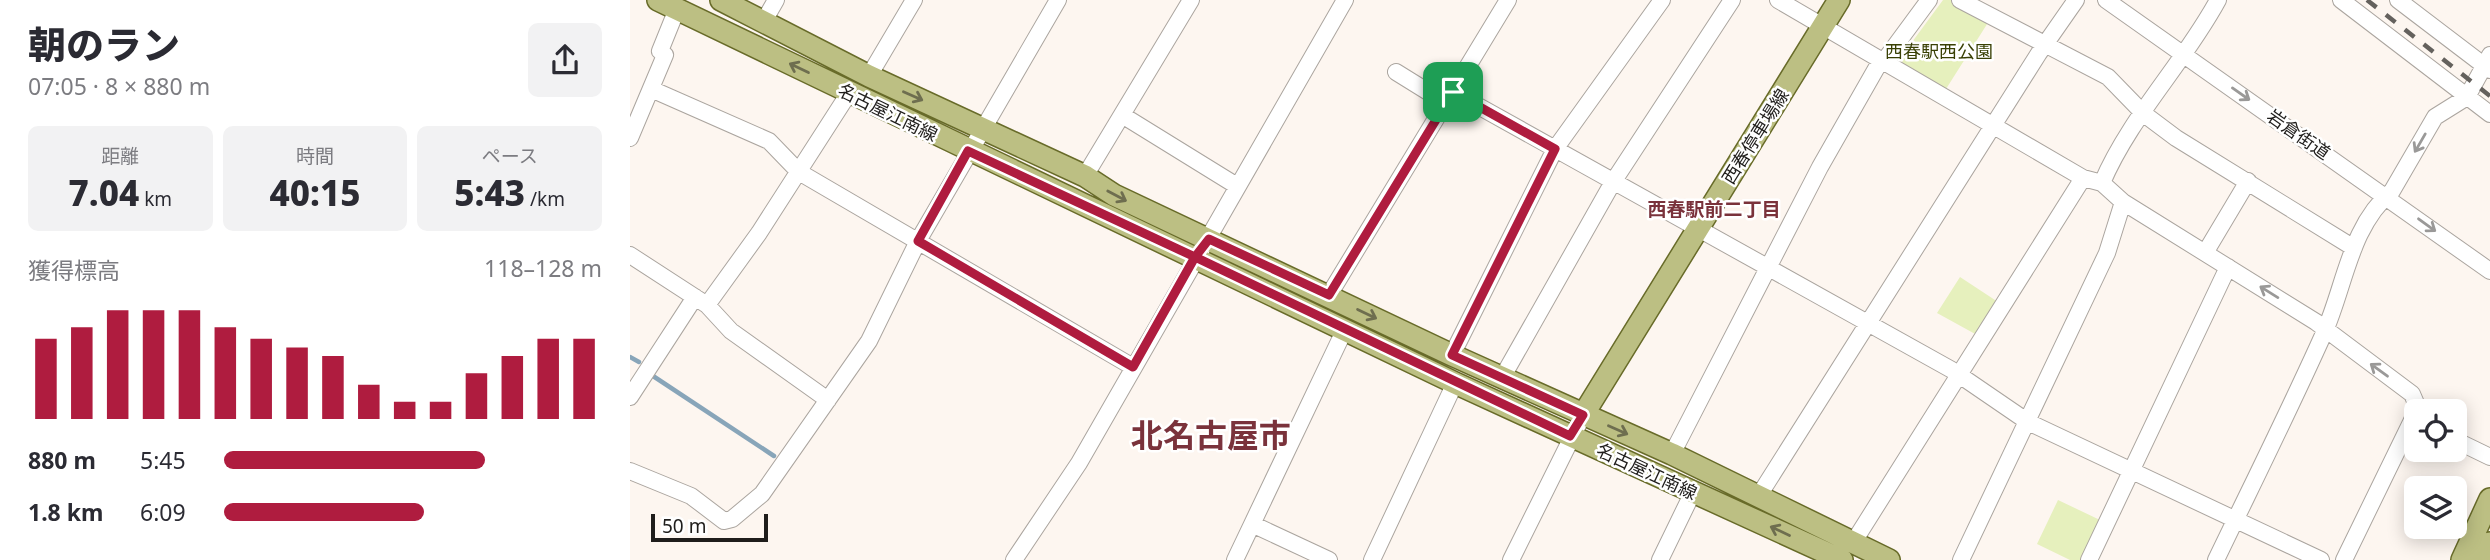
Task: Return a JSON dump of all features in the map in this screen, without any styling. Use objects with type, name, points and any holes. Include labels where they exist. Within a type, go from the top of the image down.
[{"type":"main road","name":"名古屋江南線","points":[[721,0],[869,76],[1085,176],[1114,195],[1452,355],[1672,454],[1758,497],[1848,552]]},
{"type":"main road","name":"西春停車場線","points":[[1583,415],[1839,0]]},
{"type":"main road","name":"名古屋江南線","points":[[667,5],[1455,383],[1693,492],[1813,554],[1848,552],[1889,560]]},
{"type":"main road","points":[[2462,560],[2490,499]]},
{"type":"main road","points":[[2482,560],[2490,543]]},
{"type":"street","points":[[764,21],[776,0]]},
{"type":"street","points":[[869,76],[914,0]]},
{"type":"street","points":[[630,471],[691,496],[724,521],[732,519],[762,494],[869,341],[918,241],[1058,0]]},
{"type":"street","points":[[1085,176],[1191,0]]},
{"type":"street","points":[[1014,560],[1079,463],[1345,0]]},
{"type":"street","points":[[1329,295],[1508,0]]},
{"type":"street","points":[[1452,355],[1555,149],[1662,0]]},
{"type":"street","points":[[1502,378],[1613,182],[1732,0]]},
{"type":"street","points":[[1778,0],[2084,178],[2102,183],[2123,202],[2326,330],[2412,394],[2414,399]]},
{"type":"street","points":[[1672,454],[1768,267],[1883,61],[1929,0]]},
{"type":"street","points":[[1960,0],[2108,77],[2144,114],[2176,138],[2354,248]]},
{"type":"street","points":[[1758,497],[2039,53],[2048,44],[2076,0]]},
{"type":"street","name":"岩倉街道","points":[[2106,0],[2490,271]]},
{"type":"street","points":[[2102,183],[2112,160],[2185,54],[2218,0]]},
{"type":"street","points":[[2341,0],[2490,114]]},
{"type":"street","points":[[2216,560],[2326,330],[2354,248],[2381,199],[2387,196],[2435,117],[2468,97],[2489,64],[2418,6],[2398,0]]},
{"type":"street","points":[[630,138],[665,55],[660,51],[667,5]]},
{"type":"street","points":[[1396,72],[1555,149],[1698,227],[1958,375],[2028,422],[2321,560]]},
{"type":"street","points":[[651,89],[769,141],[799,172],[1133,367]]},
{"type":"street","points":[[630,397],[799,172],[849,93]]},
{"type":"street","points":[[1122,115],[1237,186]]},
{"type":"street","points":[[1848,552],[2084,178]]},
{"type":"street","points":[[2205,253],[2248,181]]},
{"type":"street","points":[[1961,560],[2107,253],[2123,202]]},
{"type":"street","points":[[630,256],[701,301],[731,331],[828,400]]},
{"type":"street","points":[[2089,560],[2228,267]]},
{"type":"street","points":[[1235,560],[1346,329]]},
{"type":"street","points":[[1372,560],[1455,383]]},
{"type":"street","points":[[1511,560],[1570,436],[1583,415]]},
{"type":"street","points":[[2344,560],[2404,441]]},
{"type":"street","points":[[2467,446],[2490,457]]},
{"type":"street","points":[[1660,560],[1693,492]]},
{"type":"street","points":[[1254,525],[1329,560]]},
{"type":"green space","name":"西春駅西公園","points":[[1943,0],[1951,0],[1989,21],[1946,89],[1903,65],[1901,57]]},
{"type":"green space","points":[[1960,277],[1998,302],[1977,335],[1937,313]]},
{"type":"green space","points":[[2058,500],[2100,520],[2081,560],[2070,560],[2037,544]]},
{"type":"waterway","points":[[630,357],[639,362]]},
{"type":"waterway","points":[[650,374],[774,456]]},
{"type":"railway","points":[[2367,0],[2490,96]]},
{"type":"district","name":"西春駅前二丁目","points":[[1714,209]]},
{"type":"district","name":"北名古屋市","points":[[1211,434]]},
{"type":"route","points":[[1453,92],[1329,295],[1209,239],[1195,257],[968,151],[918,241],[1133,367],[1195,257],[1570,436],[1583,415],[1452,355],[1555,149],[1453,92]]}]
